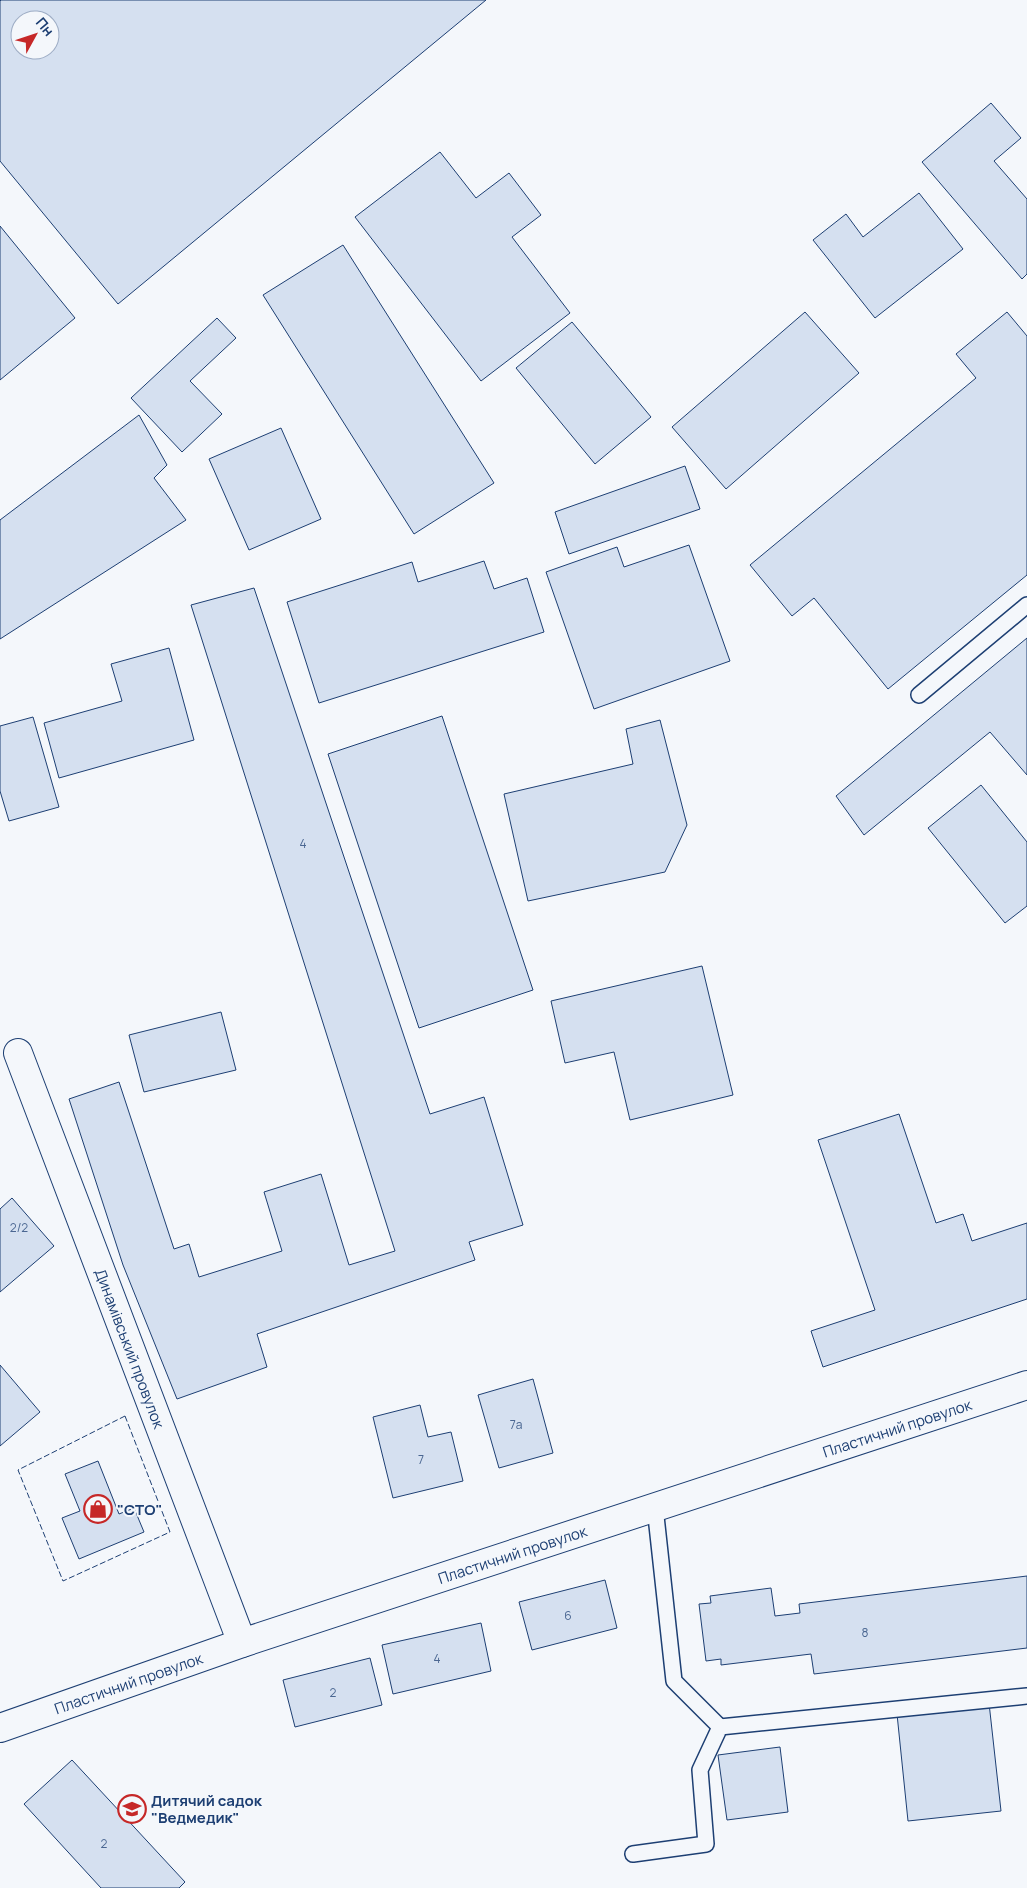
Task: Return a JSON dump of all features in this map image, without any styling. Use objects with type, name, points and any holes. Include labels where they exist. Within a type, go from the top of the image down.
[{"type":"street","name":"Динамівський провулок","points":[[18,1054],[242,1643]]},
{"type":"street","name":"Пластичний провулок","points":[[0,1728],[242,1643],[1027,1385]]},
{"type":"lane","points":[[919,695],[1027,605]]},
{"type":"lane","points":[[655,1507],[674,1681],[720,1727]]},
{"type":"lane","points":[[720,1727],[1027,1696]]},
{"type":"lane","points":[[633,1854],[706,1844],[700,1770],[720,1727]]},
{"type":"building","points":[[1,0],[486,0],[118,304],[0,161]]},
{"type":"building","points":[[991,103],[1021,138],[994,161],[1027,199],[1027,274],[1022,279],[922,162]]},
{"type":"building","points":[[440,152],[476,198],[509,173],[541,215],[512,237],[570,313],[481,381],[355,217]]},
{"type":"building","points":[[919,193],[963,249],[875,318],[813,240],[846,214],[863,237]]},
{"type":"building","points":[[0,226],[75,318],[0,380]]},
{"type":"building","points":[[343,245],[494,483],[414,534],[263,295]]},
{"type":"building","points":[[805,312],[859,373],[726,489],[672,427]]},
{"type":"building","points":[[1007,312],[1027,336],[1027,575],[888,689],[814,598],[792,616],[750,565],[976,378],[956,354]]},
{"type":"building","points":[[217,318],[236,338],[190,381],[222,414],[182,452],[131,398]]},
{"type":"building","points":[[572,322],[651,417],[595,464],[516,368]]},
{"type":"building","points":[[139,415],[167,465],[154,478],[186,520],[0,639],[0,520]]},
{"type":"building","points":[[281,428],[321,519],[249,550],[209,459]]},
{"type":"building","points":[[685,466],[700,509],[569,554],[555,512]]},
{"type":"building","points":[[689,545],[730,661],[594,709],[546,572],[617,547],[624,567]]},
{"type":"building","points":[[484,561],[494,589],[527,578],[544,632],[319,703],[287,602],[412,562],[418,582]]},
{"type":"building","points":[[254,588],[430,1114],[484,1097],[523,1225],[469,1242],[475,1260],[257,1334],[267,1367],[177,1399],[123,1265],[69,1099],[119,1082],[174,1249],[189,1244],[199,1277],[282,1251],[264,1192],[321,1174],[349,1265],[395,1251],[191,605]]},
{"type":"building","points":[[1027,638],[1027,775],[990,732],[864,835],[836,796]]},
{"type":"building","points":[[169,648],[194,740],[59,778],[44,723],[122,701],[111,664]]},
{"type":"building","points":[[442,716],[533,990],[419,1028],[328,754]]},
{"type":"building","points":[[33,717],[59,807],[9,821],[0,791],[0,726]]},
{"type":"building","points":[[660,720],[687,825],[665,872],[528,901],[504,794],[633,764],[626,729]]},
{"type":"building","points":[[981,785],[1027,842],[1027,906],[1005,923],[928,828]]},
{"type":"building","points":[[702,966],[733,1095],[630,1120],[614,1052],[565,1063],[551,1001]]},
{"type":"building","points":[[221,1012],[236,1070],[144,1092],[129,1035]]},
{"type":"building","points":[[899,1114],[936,1223],[963,1214],[972,1241],[1027,1223],[1027,1299],[823,1367],[811,1331],[875,1310],[818,1140]]},
{"type":"building","points":[[12,1198],[54,1246],[0,1292],[0,1209]]},
{"type":"building","points":[[0,1365],[40,1412],[0,1446]]},
{"type":"building","points":[[533,1379],[553,1453],[499,1468],[478,1395]]},
{"type":"building","points":[[420,1405],[428,1437],[451,1432],[463,1481],[393,1498],[373,1417]]},
{"type":"building","name":"\"СТО\"","points":[[98,1461],[119,1514],[134,1508],[144,1532],[79,1559],[62,1518],[80,1511],[65,1474]]},
{"type":"building","points":[[1027,1576],[1027,1648],[814,1674],[811,1654],[721,1665],[721,1659],[706,1661],[699,1604],[711,1603],[710,1596],[771,1588],[775,1616],[800,1613],[799,1604]]},
{"type":"building","points":[[605,1580],[617,1628],[532,1650],[519,1602]]},
{"type":"building","points":[[481,1623],[491,1671],[393,1694],[382,1645]]},
{"type":"building","points":[[370,1658],[382,1705],[295,1727],[283,1680]]},
{"type":"building","points":[[989,1703],[1001,1811],[908,1821],[897,1714]]},
{"type":"building","points":[[780,1747],[788,1812],[727,1820],[718,1755]]},
{"type":"building","points":[[72,1760],[185,1882],[179,1888],[101,1888],[24,1804]]},
{"type":"fence","points":[[125,1416],[170,1532],[63,1581],[18,1470],[125,1416]]},
{"type":"place","name":"\"СТО\"","points":[[98,1509]]},
{"type":"place","name":"Дитячий садок \"Ведмедик\"","points":[[132,1809]]}]
